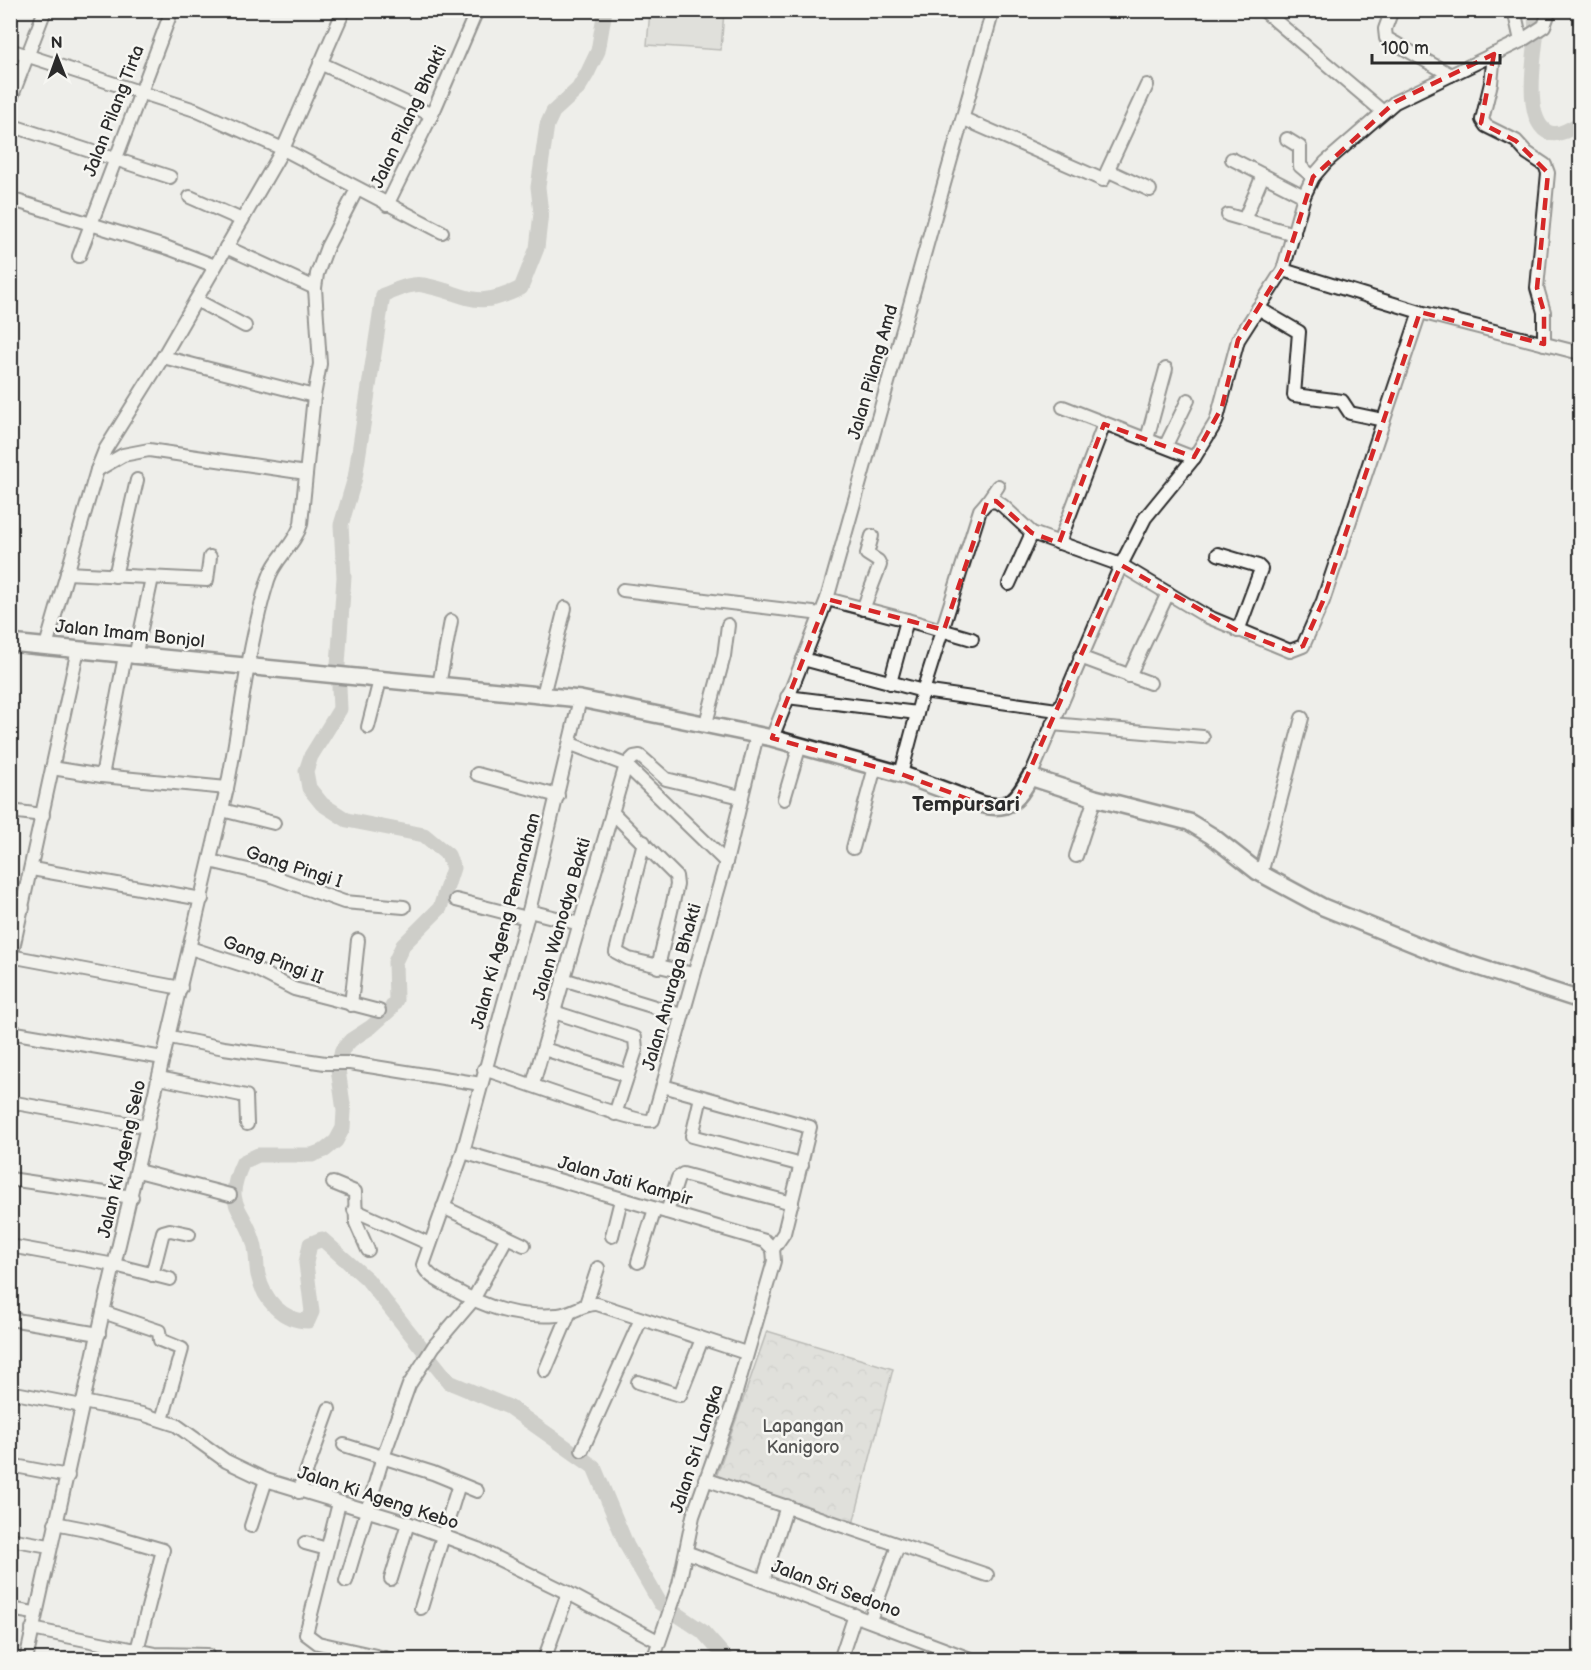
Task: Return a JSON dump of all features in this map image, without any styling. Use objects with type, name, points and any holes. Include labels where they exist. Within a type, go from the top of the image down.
[{"type":"main road","name":"Jalan Imam Bonjol","points":[[10,643],[580,699],[772,738],[901,774],[998,808],[1016,801],[1030,777]]},
{"type":"main road","points":[[1030,777],[1095,798],[1172,816],[1194,825],[1261,874],[1323,907],[1422,948],[1581,1000]]},
{"type":"street","points":[[10,101],[45,10]]},
{"type":"street","name":"Jalan Pilang Tirta","points":[[79,256],[172,10]]},
{"type":"street","points":[[46,646],[97,470],[105,450],[163,357],[283,149],[344,10]]},
{"type":"street","name":"Jalan Pilang Bhakti","points":[[387,205],[432,115],[477,10]]},
{"type":"street","name":"Jalan Pilang Amd","points":[[772,738],[826,599],[964,119],[993,10]]},
{"type":"street","points":[[1263,10],[1383,111]]},
{"type":"street","points":[[1392,10],[1385,29],[1386,38],[1451,75]]},
{"type":"street","points":[[1507,10],[1515,14],[1525,37]]},
{"type":"street","points":[[1030,777],[1121,565],[1154,505],[1194,458],[1216,422],[1222,407],[1229,365],[1238,340],[1283,270],[1304,196],[1313,177],[1383,111],[1409,94],[1494,54],[1542,28],[1550,10]]},
{"type":"street","points":[[10,50],[195,110],[283,149],[442,232]]},
{"type":"street","points":[[1494,54],[1491,84],[1482,120],[1486,126],[1516,141],[1527,153],[1545,165],[1548,173],[1537,288],[1544,312],[1544,344]]},
{"type":"street","points":[[320,63],[432,115]]},
{"type":"street","points":[[964,119],[1099,180],[1106,178],[1147,85]]},
{"type":"street","points":[[10,125],[170,177]]},
{"type":"street","points":[[1287,139],[1300,147],[1300,166],[1313,177]]},
{"type":"street","points":[[1232,159],[1304,196]]},
{"type":"street","points":[[1109,171],[1150,190]]},
{"type":"street","points":[[1244,220],[1263,175]]},
{"type":"street","name":"Jalan Ki Ageng Selo","points":[[26,1659],[49,1545],[68,1476],[103,1312],[163,1058],[170,1037],[227,788],[240,724],[246,665],[270,572],[300,527],[320,353],[315,288],[319,265],[357,189]]},
{"type":"street","points":[[190,197],[242,220]]},
{"type":"street","points":[[10,199],[168,248],[215,266]]},
{"type":"street","points":[[1228,215],[1294,234]]},
{"type":"street","points":[[226,247],[315,288]]},
{"type":"street","points":[[1283,270],[1420,312],[1581,353]]},
{"type":"street","points":[[196,300],[245,326]]},
{"type":"street","points":[[1258,308],[1299,332],[1294,395],[1342,401],[1350,413],[1383,420]]},
{"type":"street","points":[[987,502],[996,501],[1032,532],[1121,565],[1206,616],[1238,632],[1290,651],[1299,649],[1306,642],[1323,602],[1420,312]]},
{"type":"street","points":[[163,357],[314,396]]},
{"type":"street","points":[[1147,439],[1166,369]]},
{"type":"street","points":[[1166,445],[1188,400]]},
{"type":"street","points":[[1063,407],[1166,445],[1194,458]]},
{"type":"street","points":[[1059,543],[1104,424]]},
{"type":"street","points":[[97,470],[123,455],[148,450],[306,473]]},
{"type":"street","points":[[114,576],[137,480]]},
{"type":"street","points":[[901,774],[923,691],[980,510],[998,486]]},
{"type":"street","points":[[1009,584],[1032,532]]},
{"type":"street","points":[[863,609],[880,565],[867,554],[872,536]]},
{"type":"street","points":[[1218,554],[1258,566],[1260,569],[1238,632]]},
{"type":"street","points":[[67,573],[207,580],[210,557]]},
{"type":"street","points":[[102,776],[130,656],[152,578]]},
{"type":"street","points":[[623,590],[821,614]]},
{"type":"street","points":[[1129,676],[1168,593]]},
{"type":"street","points":[[826,599],[972,639]]},
{"type":"street","points":[[543,695],[565,608]]},
{"type":"street","points":[[890,683],[907,620]]},
{"type":"street","points":[[440,684],[451,621]]},
{"type":"street","points":[[706,723],[724,656],[728,625]]},
{"type":"street","points":[[78,649],[32,869],[17,907],[11,958],[181,988]]},
{"type":"street","points":[[1080,657],[1150,683]]},
{"type":"street","points":[[803,659],[923,691],[1057,710]]},
{"type":"street","points":[[368,727],[380,680]]},
{"type":"street","points":[[787,697],[917,713]]},
{"type":"street","name":"Jalan Ki Ageng Pemanahan","points":[[473,1300],[426,1271],[424,1258],[463,1152],[528,914],[580,699]]},
{"type":"street","points":[[1261,874],[1302,718]]},
{"type":"street","points":[[1052,724],[1203,737]]},
{"type":"street","name":"Jalan Anuraga Bhakti","points":[[615,1114],[647,1123],[653,1120],[726,862],[757,735]]},
{"type":"street","points":[[570,744],[626,765],[726,862]]},
{"type":"street","points":[[784,799],[800,746]]},
{"type":"street","points":[[626,765],[634,757],[640,756],[666,779],[741,797]]},
{"type":"street","name":"Jalan Wanodya Bakti","points":[[533,1084],[626,765]]},
{"type":"street","points":[[853,848],[875,767]]},
{"type":"street","points":[[52,768],[102,776],[227,788]]},
{"type":"street","points":[[477,774],[558,796]]},
{"type":"street","points":[[1076,856],[1095,798]]},
{"type":"street","points":[[222,810],[274,823]]},
{"type":"street","points":[[10,811],[43,815]]},
{"type":"street","points":[[612,812],[673,871],[677,880],[658,967]]},
{"type":"street","points":[[644,842],[616,950],[622,956],[658,967],[693,974]]},
{"type":"street","name":"Gang Pingi I","points":[[210,861],[270,875],[344,902],[404,907]]},
{"type":"street","points":[[32,869],[202,899]]},
{"type":"street","points":[[456,900],[580,924]]},
{"type":"street","points":[[351,1005],[357,940]]},
{"type":"street","name":"Gang Pingi II","points":[[190,948],[246,965],[294,989],[379,1011]]},
{"type":"street","points":[[563,979],[681,1015]]},
{"type":"street","points":[[484,1069],[615,1114],[637,1047],[633,1036],[554,1012]]},
{"type":"street","points":[[10,1032],[163,1058]]},
{"type":"street","points":[[170,1037],[325,1063],[350,1063],[481,1084]]},
{"type":"street","points":[[544,1049],[626,1075]]},
{"type":"street","points":[[159,1078],[246,1096],[247,1124]]},
{"type":"street","points":[[663,1086],[701,1097],[691,1134],[694,1137],[802,1165]]},
{"type":"street","name":"Jalan Sri Langka","points":[[652,1659],[674,1598],[693,1516],[732,1406],[774,1261],[773,1249],[782,1239],[810,1127],[701,1097]]},
{"type":"street","points":[[10,1102],[148,1127]]},
{"type":"street","name":"Jalan Jati Kampir","points":[[463,1152],[765,1241],[773,1249]]},
{"type":"street","points":[[138,1171],[230,1195]]},
{"type":"street","points":[[638,1262],[661,1210],[678,1178],[683,1174],[792,1203]]},
{"type":"street","points":[[10,1179],[132,1197]]},
{"type":"street","points":[[333,1183],[356,1192],[354,1210],[357,1228],[367,1245],[378,1222]]},
{"type":"street","points":[[612,1236],[621,1200]]},
{"type":"street","points":[[443,1207],[524,1245]]},
{"type":"street","points":[[354,1210],[430,1244]]},
{"type":"street","points":[[152,1275],[163,1232],[170,1230],[189,1234]]},
{"type":"street","points":[[346,1581],[383,1457],[409,1384],[434,1346],[473,1300],[507,1237]]},
{"type":"street","points":[[10,1246],[115,1265],[170,1279]]},
{"type":"street","points":[[586,1304],[598,1268]]},
{"type":"street","points":[[473,1300],[490,1308],[517,1315],[570,1314],[586,1304],[603,1305],[746,1353]]},
{"type":"street","points":[[103,1312],[159,1331],[160,1340],[182,1348],[162,1420]]},
{"type":"street","points":[[545,1371],[570,1314]]},
{"type":"street","points":[[582,1450],[641,1318]]},
{"type":"street","points":[[10,1319],[99,1334]]},
{"type":"street","points":[[638,1382],[680,1395],[702,1339]]},
{"type":"street","name":"Jalan Ki Ageng Kebo","points":[[10,1392],[162,1420],[186,1430],[221,1458],[266,1480],[408,1523],[443,1538],[478,1549],[658,1641]]},
{"type":"street","points":[[299,1491],[329,1408]]},
{"type":"street","points":[[344,1445],[477,1491]]},
{"type":"street","points":[[10,1465],[68,1476]]},
{"type":"street","points":[[705,1479],[987,1575]]},
{"type":"street","points":[[251,1526],[266,1480]]},
{"type":"street","points":[[421,1608],[459,1484]]},
{"type":"street","points":[[339,1503],[306,1634],[318,1643],[394,1659]]},
{"type":"street","points":[[763,1581],[787,1506]]},
{"type":"street","points":[[55,1523],[101,1532],[163,1550],[137,1650]]},
{"type":"street","points":[[391,1579],[408,1523]]},
{"type":"street","points":[[10,1539],[49,1545]]},
{"type":"street","points":[[305,1543],[327,1549]]},
{"type":"street","points":[[870,1620],[898,1546]]},
{"type":"street","name":"Jalan Sri Sedono","points":[[686,1552],[870,1620],[953,1656],[973,1659]]},
{"type":"street","points":[[544,1659],[568,1593]]},
{"type":"street","points":[[10,1609],[34,1613]]},
{"type":"street","points":[[840,1659],[855,1615]]},
{"type":"street","points":[[32,1629],[155,1654],[207,1655]]},
{"type":"highlighted area","points":[[1494,54],[1481,123],[1516,141],[1548,173],[1537,288],[1544,312],[1544,344],[1420,312],[1323,601],[1303,646],[1290,651],[1238,631],[1121,565],[1016,801],[989,807],[901,774],[772,738],[827,599],[944,630],[987,502],[996,501],[1032,533],[1059,543],[1104,424],[1194,457],[1222,407],[1238,340],[1285,265],[1313,177],[1395,102]]},
{"type":"green space","points":[[650,11],[724,11],[721,50],[647,45]]},
{"type":"green space","name":"Lapangan Kanigoro","points":[[767,1331],[893,1369],[852,1528],[715,1480]]},
{"type":"waterway","points":[[605,10],[598,51],[587,74],[578,89],[553,112],[547,125],[538,187],[541,213],[537,248],[521,288],[505,295],[480,300],[418,284],[383,295],[355,478],[341,525],[344,577],[338,665],[340,709],[311,756],[306,771],[309,788],[322,804],[347,820],[424,835],[448,855],[453,868],[440,908],[403,945],[395,962],[396,1000],[390,1010],[371,1027],[351,1040],[342,1050],[338,1069],[344,1111],[343,1128],[336,1141],[325,1150],[312,1155],[258,1155],[243,1162],[234,1188],[234,1197],[250,1230],[261,1284],[270,1301],[282,1313],[308,1321],[312,1312],[306,1263],[310,1244],[322,1239],[367,1279],[449,1382],[509,1407],[594,1467],[627,1546],[660,1603],[702,1631],[728,1660]]},
{"type":"waterway","points":[[1535,10],[1536,39],[1532,90],[1536,117],[1542,127],[1554,134],[1566,131],[1580,123]]},
{"type":"district","name":"Tempursari","points":[[966,804]]}]
